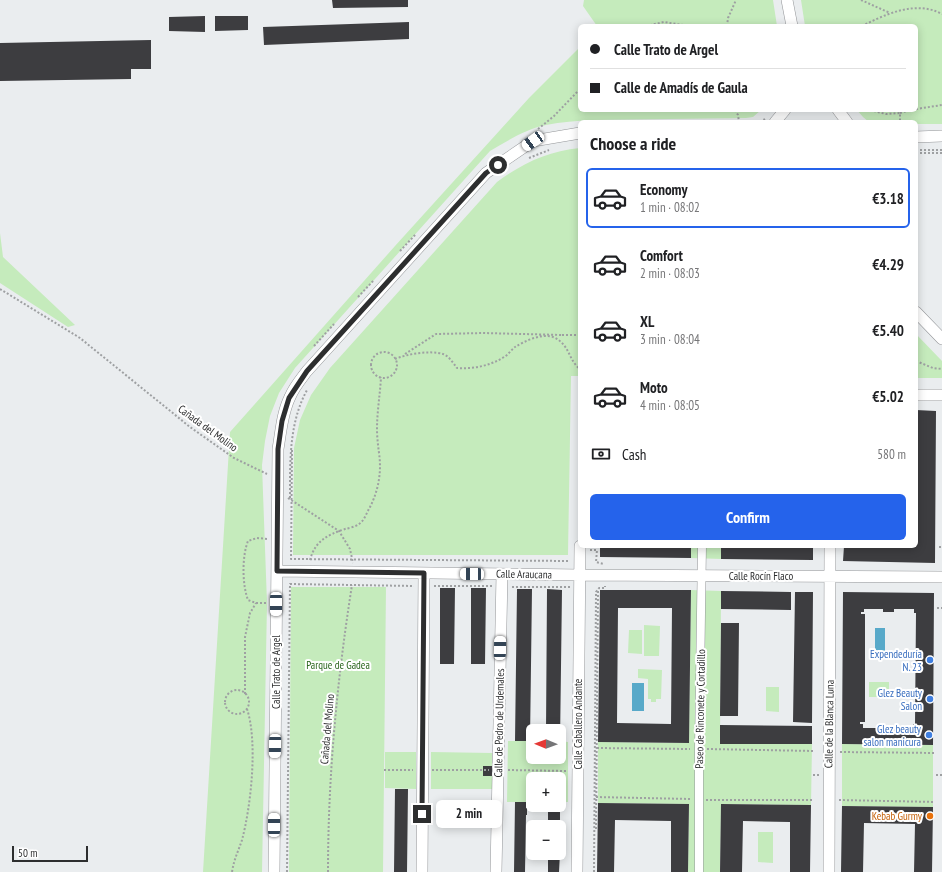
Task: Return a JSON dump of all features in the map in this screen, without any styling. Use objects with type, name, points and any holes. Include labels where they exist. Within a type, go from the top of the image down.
[{"type":"street","points":[[787,0],[792,24]]},
{"type":"street","points":[[777,120],[783,112]]},
{"type":"street","name":"Calle Trato de Argel","points":[[274,872],[278,449],[282,421],[289,398],[307,371],[486,173],[533,141],[578,133]]},
{"type":"street","points":[[918,137],[942,136]]},
{"type":"street","points":[[918,314],[942,338]]},
{"type":"street","points":[[918,395],[942,395]]},
{"type":"street","name":"Paseo de Rinconete y Cortadillo","points":[[699,872],[702,548]]},
{"type":"street","name":"Calle de la Blanca Luna","points":[[829,872],[830,548]]},
{"type":"street","name":"Calle Caballero Andante","points":[[577,549],[580,575],[577,872]]},
{"type":"street","name":"Calle Araucana","points":[[277,571],[580,575]]},
{"type":"street","points":[[422,872],[424,573]]},
{"type":"street","name":"Calle de Pedro de Urdemales","points":[[496,872],[502,574]]},
{"type":"street","name":"Calle Rocín Flaco","points":[[580,575],[942,577]]},
{"type":"path","points":[[727,24],[728,18],[736,0]]},
{"type":"path","points":[[861,0],[890,13]]},
{"type":"path","points":[[866,24],[890,13],[905,9],[923,7],[933,9],[942,14]]},
{"type":"path","points":[[655,24],[664,22],[676,24]]},
{"type":"path","points":[[535,132],[554,116],[578,90]]},
{"type":"path","points":[[918,109],[942,105]]},
{"type":"path","points":[[878,112],[886,114],[903,112]]},
{"type":"path","points":[[900,113],[900,120]]},
{"type":"path","points":[[526,159],[551,149]]},
{"type":"path","points":[[918,151],[942,151]]},
{"type":"path","name":"Cañada del Molino","points":[[0,289],[80,338],[190,427],[234,458],[267,473],[291,500],[339,531],[350,549],[354,572],[339,678],[328,816],[328,872]]},
{"type":"path","points":[[394,359],[404,355],[436,334],[483,333],[578,335]]},
{"type":"path","points":[[404,355],[424,353],[443,354],[450,359],[457,368],[466,369],[480,367],[504,358],[515,348],[528,340],[540,337],[562,335]]},
{"type":"path","points":[[551,337],[564,345],[574,365],[578,368]]},
{"type":"path","points":[[384,352],[392,355],[394,359],[396,367],[392,374],[385,378],[377,376],[372,369],[372,361],[377,355],[384,352]]},
{"type":"path","points":[[918,362],[928,367],[942,369]]},
{"type":"path","points":[[310,585],[310,559],[312,550],[318,543],[327,537],[339,531],[358,525],[364,518],[372,503],[378,487],[380,455],[377,429],[381,377]]},
{"type":"path","points":[[310,386],[306,391],[297,415],[291,437],[291,559],[571,561],[577,549],[597,550],[596,562],[605,564],[606,586],[605,588],[599,588],[596,592],[594,872]]},
{"type":"path","points":[[291,500],[292,450]]},
{"type":"path","points":[[277,540],[256,538],[248,540],[245,549],[244,589],[248,600],[256,603],[290,604]]},
{"type":"path","points":[[245,694],[245,637],[250,613],[256,603]]},
{"type":"path","points":[[937,608],[942,608]]},
{"type":"path","points":[[232,872],[234,860],[242,841],[246,818],[252,777],[253,746],[247,709],[249,701],[242,691],[234,691],[227,696],[225,704],[226,708],[232,713],[240,714],[247,709]]},
{"type":"path","points":[[840,752],[936,753]]},
{"type":"path","points":[[936,775],[942,776]]},
{"type":"path","points":[[839,800],[935,802]]},
{"type":"green space","points":[[584,0],[773,0],[777,24],[596,24],[583,6]]},
{"type":"green space","points":[[801,0],[942,0],[942,124],[918,124],[918,120],[867,120],[859,112],[918,112],[918,24],[805,24]]},
{"type":"green space","points":[[578,49],[578,112],[759,112],[753,117],[746,118],[578,120],[539,127],[510,139],[490,151],[295,368],[279,393],[270,416],[262,465],[267,603],[262,872],[203,872],[230,432],[529,98]]},
{"type":"green space","points":[[578,148],[578,376],[571,376],[568,555],[293,555],[294,448],[300,420],[311,395],[330,368],[497,182],[516,169],[536,159]]},
{"type":"green space","points":[[0,233],[3,257],[75,325],[68,327],[0,283]]},
{"type":"green space","points":[[918,336],[942,361],[942,378],[918,378]]},
{"type":"green space","points":[[691,548],[721,548],[721,559],[691,558]]},
{"type":"green space","name":"Parque de Gadea","points":[[291,587],[386,587],[383,872],[289,872]]},
{"type":"green space","points":[[691,590],[721,591],[720,743],[812,744],[811,805],[721,804],[720,872],[688,872],[689,804],[598,803],[598,742],[689,743]]},
{"type":"green space","points":[[644,625],[660,626],[659,656],[644,656]]},
{"type":"green space","points":[[629,630],[642,630],[642,654],[628,653]]},
{"type":"green space","points":[[638,669],[662,670],[661,699],[656,699],[656,702],[651,702],[651,699],[648,699],[648,679],[638,678]]},
{"type":"green space","points":[[869,682],[889,682],[889,697],[869,697]]},
{"type":"green space","points":[[766,687],[779,687],[779,712],[766,711]]},
{"type":"green space","points":[[508,741],[526,741],[526,764],[566,764],[566,742],[568,742],[568,802],[566,802],[566,772],[526,772],[526,802],[507,802]]},
{"type":"green space","points":[[842,744],[933,745],[933,807],[842,806]]},
{"type":"green space","points":[[385,752],[416,752],[416,789],[385,788]]},
{"type":"green space","points":[[431,752],[492,753],[492,789],[431,789]]},
{"type":"green space","points":[[758,832],[773,832],[773,863],[758,862]]},
{"type":"water","points":[[875,628],[885,628],[885,655],[875,655]]},
{"type":"water","points":[[632,683],[644,683],[644,711],[632,711]]},
{"type":"building","points":[[332,0],[408,0],[408,7],[333,8]]},
{"type":"building","points":[[205,16],[205,32],[169,31],[169,17]]},
{"type":"building","points":[[215,16],[248,16],[248,30],[215,31]]},
{"type":"building","points":[[409,22],[409,39],[264,45],[263,27]]},
{"type":"building","points":[[151,40],[151,69],[131,69],[131,79],[0,81],[0,43]]},
{"type":"building","points":[[918,410],[936,411],[935,563],[843,561],[844,548],[918,548]]},
{"type":"building","points":[[600,548],[691,548],[691,558],[600,557]]},
{"type":"building","points":[[721,548],[813,548],[813,560],[721,559]]},
{"type":"building","points":[[440,588],[455,588],[454,664],[440,664]]},
{"type":"building","points":[[471,588],[486,588],[485,664],[471,664]]},
{"type":"building","points":[[517,589],[532,589],[530,724],[526,724],[526,741],[515,741]]},
{"type":"building","points":[[547,589],[562,590],[560,724],[546,724]]},
{"type":"building","points":[[600,590],[691,590],[689,743],[598,742]],"holes":[[[618,608],[672,608],[671,724],[617,723]]]},
{"type":"building","points":[[721,591],[791,592],[791,610],[721,609]]},
{"type":"building","points":[[795,592],[813,592],[812,723],[793,722]]},
{"type":"building","points":[[843,592],[934,593],[933,745],[842,744]],"holes":[[[864,609],[883,609],[883,612],[894,612],[894,609],[914,609],[914,613],[916,613],[915,724],[913,724],[913,728],[893,728],[893,726],[882,726],[882,728],[863,728],[863,724],[860,724],[860,722],[865,722],[865,614],[861,614],[861,612],[864,612]]]},
{"type":"building","points":[[721,623],[739,623],[738,716],[720,716]]},
{"type":"building","points":[[720,725],[812,726],[812,744],[720,744]]},
{"type":"building","points":[[483,766],[492,766],[492,776],[483,776]]},
{"type":"building","points":[[395,789],[408,789],[407,872],[394,872]]},
{"type":"building","points":[[515,802],[526,802],[525,872],[514,872]]},
{"type":"building","points":[[598,803],[689,804],[688,872],[671,872],[671,821],[615,820],[614,872],[597,872]]},
{"type":"building","points":[[721,804],[811,805],[810,872],[790,872],[790,822],[743,821],[742,872],[720,872]]},
{"type":"building","points":[[842,806],[933,807],[932,872],[914,872],[915,824],[864,823],[863,872],[841,872]]},
{"type":"building","points":[[548,812],[560,812],[560,820],[548,820]]},
{"type":"building","points":[[548,860],[560,860],[559,872],[548,872]]},
{"type":"place","name":"Expendeduría N. 23","points":[[930,660]]},
{"type":"place","name":"Glez Beauty Salon","points":[[930,699]]},
{"type":"place","name":"Glez beauty salon manicura","points":[[929,735]]},
{"type":"place","name":"Kebab Gurmy","points":[[930,816]]},
{"type":"route","points":[[422,814],[424,573],[277,571],[278,449],[282,421],[289,398],[307,371],[486,173],[498,165]]}]
